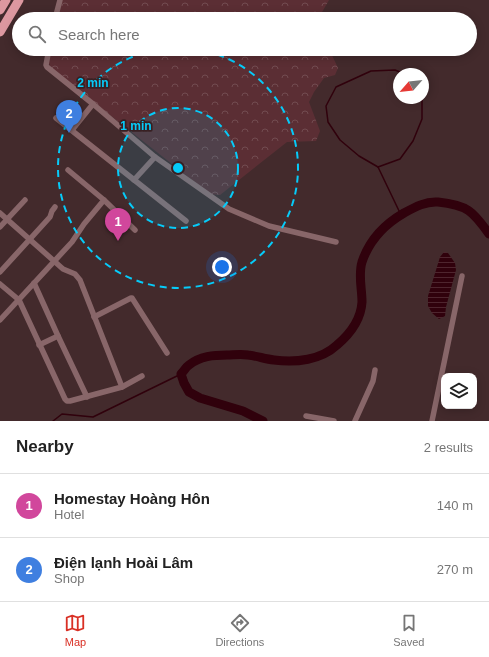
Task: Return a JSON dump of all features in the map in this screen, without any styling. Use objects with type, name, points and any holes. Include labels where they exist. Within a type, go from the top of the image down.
[{"type":"main road","points":[[0,10],[6,0]]},
{"type":"main road","points":[[0,32],[19,0]]},
{"type":"street","points":[[57,12],[60,0]]},
{"type":"street","points":[[47,56],[47,67],[155,157],[228,209],[269,226],[336,242]]},
{"type":"street","points":[[72,130],[93,104]]},
{"type":"street","points":[[56,118],[186,221]]},
{"type":"street","points":[[134,180],[155,157]]},
{"type":"street","points":[[68,170],[104,200],[136,230]]},
{"type":"street","points":[[0,227],[25,200]]},
{"type":"street","points":[[0,320],[72,242],[84,224],[104,200]]},
{"type":"street","points":[[0,272],[50,217],[55,207]]},
{"type":"street","points":[[0,213],[63,269],[75,274],[80,280],[122,387]]},
{"type":"street","points":[[432,421],[462,276]]},
{"type":"street","points":[[34,283],[87,397]]},
{"type":"street","points":[[0,284],[19,300],[39,345],[67,401],[122,387],[142,376]]},
{"type":"street","points":[[94,317],[132,298],[166,353]]},
{"type":"street","points":[[39,345],[58,336]]},
{"type":"street","points":[[355,421],[373,381],[375,370]]},
{"type":"street","points":[[306,416],[334,421]]},
{"type":"green space","points":[[62,0],[329,0],[322,12],[59,12]]},
{"type":"green space","points":[[49,56],[332,56],[338,68],[335,75],[324,78],[309,102],[320,131],[316,141],[287,142],[220,195],[210,194],[53,70],[49,62]]},
{"type":"shaded area","points":[[444,252],[448,253],[455,263],[456,270],[445,316],[439,319],[432,313],[428,306],[428,296],[440,257]]},
{"type":"waterway","points":[[393,70],[371,71],[336,87],[326,106],[328,122],[340,140],[359,156],[378,167],[401,215]]},
{"type":"waterway","points":[[378,167],[400,159],[413,141],[422,119],[422,104]]},
{"type":"waterway","points":[[263,421],[243,411],[200,398],[189,392],[181,374],[193,362],[212,356],[245,355],[271,360],[299,361],[316,357],[331,350],[342,341],[354,326],[360,314],[362,302],[360,277],[361,267],[365,254],[373,240],[390,222],[416,207],[429,202],[448,203],[463,207],[478,220],[489,234]]},
{"type":"waterway","points":[[53,421],[62,414],[93,417],[181,374]]},
{"type":"place","name":"Điện lạnh Hoài Lâm","points":[[69,133]]},
{"type":"place","name":"Homestay Hoàng Hôn","points":[[118,241]]}]
